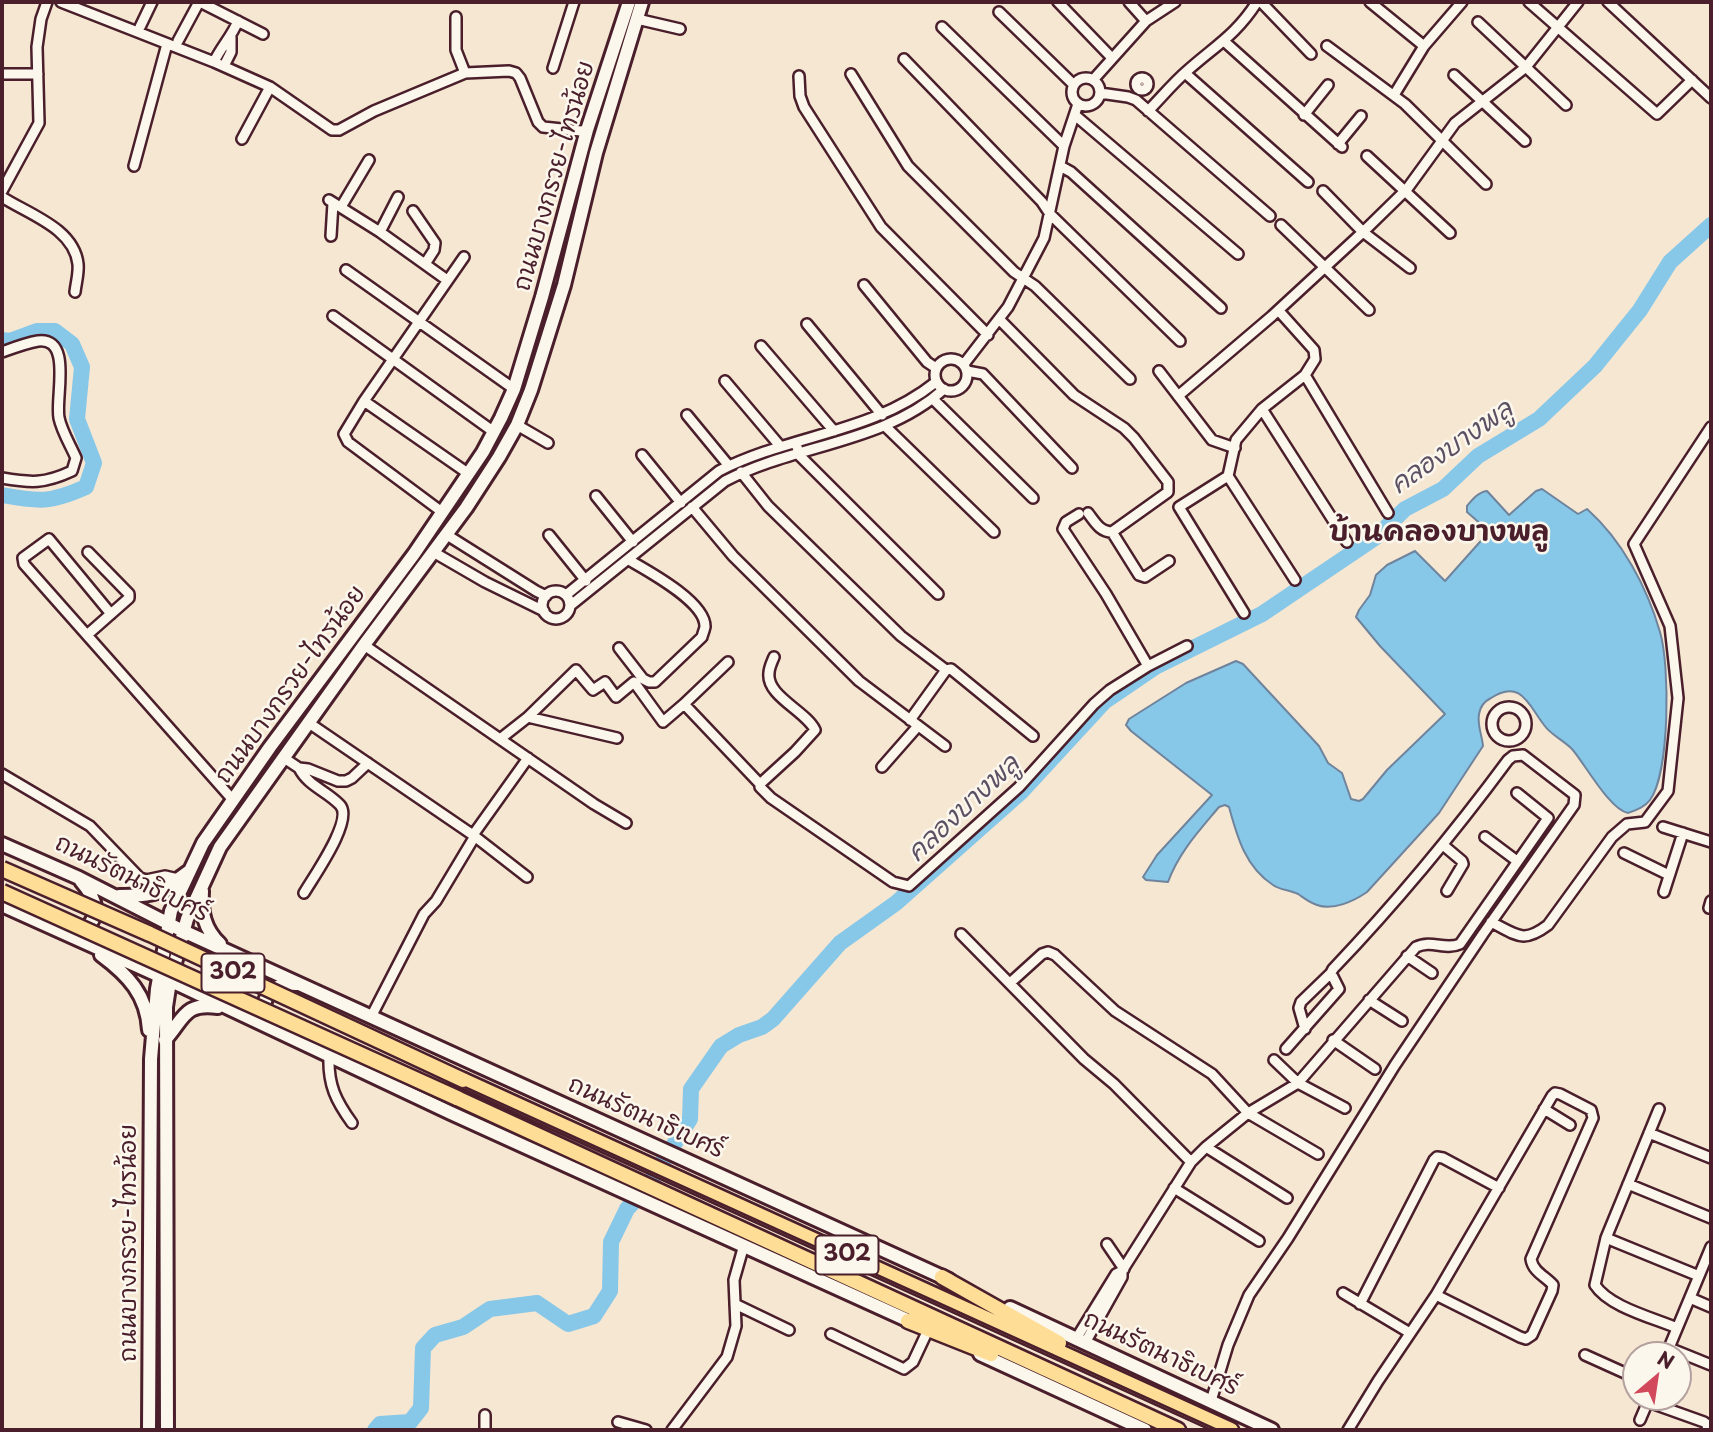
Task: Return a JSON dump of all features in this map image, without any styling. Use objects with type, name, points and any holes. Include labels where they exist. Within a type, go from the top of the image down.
[{"type":"main road","name":"ถนนบางกรวย-ไทรน้อย","points":[[167,1430],[165,979],[168,923],[182,880],[203,843],[414,554],[469,474],[494,432],[513,389],[542,297],[587,130],[629,2]]},
{"type":"main road","name":"ถนนบางกรวย-ไทรน้อย","points":[[149,1430],[151,1059],[165,979],[220,847],[364,645],[435,553],[499,457],[517,425],[531,390],[564,285],[596,153],[642,2]]},
{"type":"main road","name":"ถนนรัตนาธิเบศร์","points":[[2,844],[79,878],[183,931],[1272,1430]]},
{"type":"main road","name":"ถนนรัตนาธิเบศร์","points":[[2,869],[150,934],[463,1080],[1231,1430]]},
{"type":"main road","points":[[60,932],[70,935],[79,933],[92,923],[96,910],[95,901],[79,878]]},
{"type":"main road","points":[[115,897],[146,896],[182,880],[200,892],[209,932],[226,950]]},
{"type":"main road","name":"302","points":[[2,892],[1178,1430]]},
{"type":"main road","name":"302","points":[[2,905],[1145,1430]]},
{"type":"main road","points":[[86,943],[125,974],[137,989],[149,1019],[151,1059]]},
{"type":"main road","points":[[282,1033],[268,1023],[264,1016],[266,998],[276,986],[285,983],[308,987]]},
{"type":"main road","points":[[165,1040],[180,1017],[188,1010],[201,1005],[216,1006],[251,1018]]},
{"type":"main road","points":[[942,1277],[1149,1392]]},
{"type":"main road","points":[[908,1321],[1139,1412]]},
{"type":"street","points":[[2,190],[39,123],[37,47],[47,2]]},
{"type":"street","points":[[61,2],[270,87],[332,130],[339,130],[374,111],[465,73],[509,71],[520,78],[538,122],[543,127],[587,130]]},
{"type":"street","points":[[140,27],[152,2]]},
{"type":"street","points":[[553,68],[574,2]]},
{"type":"street","points":[[1058,2],[1112,58]]},
{"type":"street","points":[[1129,2],[1146,21]]},
{"type":"street","points":[[1093,80],[1146,21],[1175,2]]},
{"type":"street","points":[[1149,111],[1185,73],[1225,42],[1259,2],[1311,54]]},
{"type":"street","points":[[1370,2],[1424,46]]},
{"type":"street","points":[[1529,2],[1657,114],[1692,80]]},
{"type":"street","points":[[1178,396],[1279,311],[1405,191],[1455,122],[1526,67],[1578,2]]},
{"type":"street","points":[[1608,2],[1711,98]]},
{"type":"street","points":[[178,41],[205,3],[264,34]]},
{"type":"street","points":[[1394,94],[1424,46],[1458,3]]},
{"type":"street","points":[[999,12],[1074,85]]},
{"type":"street","points":[[456,17],[456,50],[465,73]]},
{"type":"street","points":[[637,19],[680,29]]},
{"type":"street","points":[[219,64],[231,52],[231,37],[239,21]]},
{"type":"street","points":[[1478,22],[1566,105]]},
{"type":"street","points":[[942,27],[1064,146]]},
{"type":"street","points":[[1225,42],[1340,146],[1361,116]]},
{"type":"street","points":[[134,166],[167,44]]},
{"type":"street","points":[[1327,46],[1394,94],[1486,184]]},
{"type":"street","points":[[904,59],[1042,202],[1050,214],[1180,341]]},
{"type":"street","points":[[1185,73],[1308,182]]},
{"type":"street","points":[[2,74],[38,74]]},
{"type":"street","points":[[852,74],[908,166],[966,227],[1035,286],[1130,379]]},
{"type":"street","points":[[1454,75],[1525,141]]},
{"type":"street","points":[[799,76],[800,96],[804,107],[881,227],[988,335]]},
{"type":"street","points":[[1083,79],[1093,80],[1100,93],[1090,106],[1079,104],[1073,96],[1074,85],[1083,79]]},
{"type":"street","points":[[1304,115],[1328,85]]},
{"type":"street","points":[[242,139],[270,87]]},
{"type":"street","points":[[1100,93],[1133,98],[1270,216]]},
{"type":"street","points":[[1072,468],[983,374],[966,367],[952,358],[940,363],[936,368],[936,382],[944,389],[951,391],[962,387],[966,382],[966,367],[1000,320],[1024,279],[1044,238],[1064,146],[1079,104]]},
{"type":"street","points":[[1076,116],[1238,254]]},
{"type":"street","points":[[1367,156],[1450,233]]},
{"type":"street","points":[[331,236],[334,203],[369,160]]},
{"type":"street","points":[[1060,166],[1071,172],[1221,309]]},
{"type":"street","points":[[1323,191],[1363,232],[1410,268]]},
{"type":"street","points":[[2,197],[57,230],[69,241],[78,265],[75,292]]},
{"type":"street","points":[[380,232],[398,197]]},
{"type":"street","points":[[334,203],[447,280]]},
{"type":"street","points":[[413,211],[435,243],[435,250],[425,264]]},
{"type":"street","points":[[1281,225],[1369,310]]},
{"type":"street","points":[[442,512],[345,437],[347,427],[364,401],[464,257]]},
{"type":"street","points":[[346,270],[513,389]]},
{"type":"street","points":[[864,285],[926,362],[936,368]]},
{"type":"street","points":[[1244,613],[1179,507],[1228,476],[1236,440],[1262,409],[1305,375],[1315,359],[1314,350],[1279,311]]},
{"type":"street","points":[[333,316],[494,432]]},
{"type":"street","points":[[1000,320],[1074,395],[1129,433],[1168,482],[1168,492],[1112,532],[1100,529],[1083,514],[1066,522],[1063,529],[1148,666]]},
{"type":"street","points":[[807,324],[882,415]]},
{"type":"street","points":[[2,352],[36,341],[47,341],[57,348],[60,358],[59,420],[76,458],[72,471],[54,480],[34,483],[2,478]]},
{"type":"street","points":[[761,346],[834,432]]},
{"type":"street","points":[[1159,372],[1212,440],[1235,448]]},
{"type":"street","points":[[1305,375],[1388,513]]},
{"type":"street","points":[[725,381],[780,446]]},
{"type":"street","points":[[566,595],[719,471],[780,446],[834,432],[882,415],[914,399],[936,382]]},
{"type":"street","points":[[571,605],[566,595],[556,591],[546,596],[542,606],[547,616],[557,619],[567,615],[571,605],[725,481],[741,472],[799,452],[885,426],[920,408],[944,389]]},
{"type":"street","points":[[933,399],[1033,498]]},
{"type":"street","points":[[364,401],[469,474]]},
{"type":"street","points":[[1262,409],[1347,542]]},
{"type":"street","points":[[687,415],[729,466]]},
{"type":"street","points":[[517,425],[548,443]]},
{"type":"street","points":[[885,426],[994,532]]},
{"type":"street","points":[[1491,922],[1522,936],[1534,935],[1548,925],[1612,837],[1627,824],[1645,822],[1668,791],[1678,698],[1670,626],[1633,544],[1711,427]]},
{"type":"street","points":[[795,442],[800,456],[939,594]]},
{"type":"street","points":[[642,455],[681,503]]},
{"type":"street","points":[[741,472],[768,506],[892,627],[946,670],[957,672],[1033,736]]},
{"type":"street","points":[[1228,476],[1294,580]]},
{"type":"street","points":[[596,496],[633,542]]},
{"type":"street","points":[[692,508],[733,556],[859,681],[945,746]]},
{"type":"street","points":[[1112,532],[1139,575],[1145,577],[1169,561]]},
{"type":"street","points":[[447,534],[546,596]]},
{"type":"street","points":[[549,535],[586,581]]},
{"type":"street","points":[[111,614],[49,539],[23,558],[26,566],[233,800]]},
{"type":"street","points":[[87,635],[129,598],[129,594],[88,552]]},
{"type":"street","points":[[435,553],[544,611]]},
{"type":"street","points":[[472,575],[482,568],[483,557]]},
{"type":"street","points":[[619,648],[643,678],[655,682],[702,637],[705,627],[703,617],[692,603],[629,559]]},
{"type":"street","points":[[364,645],[594,804],[626,823]]},
{"type":"street","points":[[684,704],[760,783],[762,790],[771,798],[893,882],[909,886],[1019,787],[1110,690],[1187,646]]},
{"type":"street","points":[[760,783],[815,730],[770,683],[769,674],[774,657]]},
{"type":"street","points":[[500,738],[528,717],[576,670],[593,691],[605,681],[616,697],[634,682],[663,722],[728,662]]},
{"type":"street","points":[[882,767],[914,723],[946,670]]},
{"type":"street","points":[[528,717],[617,738]]},
{"type":"street","points":[[309,723],[474,836],[527,877]]},
{"type":"street","points":[[1515,740],[1519,755]]},
{"type":"street","points":[[1211,1401],[1228,1345],[1249,1295],[1288,1238],[1395,1065],[1576,800],[1575,795],[1524,755],[1508,760],[1443,845],[1331,973],[1301,1002],[1299,1008],[1305,1029]]},
{"type":"street","points":[[284,758],[342,806],[345,816],[340,831],[304,893]]},
{"type":"street","points":[[371,1017],[424,914],[436,901],[474,836],[528,758]]},
{"type":"street","points":[[299,768],[338,781],[346,781],[368,763]]},
{"type":"street","points":[[2,774],[90,826],[140,878],[146,880],[165,876],[182,880]]},
{"type":"street","points":[[1080,1341],[1116,1274],[1123,1270],[1191,1162],[1248,1113],[1298,1083],[1407,956],[1423,943],[1449,947],[1460,944],[1548,818],[1517,793]]},
{"type":"street","points":[[1663,827],[1711,842]]},
{"type":"street","points":[[1664,892],[1683,833]]},
{"type":"street","points":[[1485,837],[1517,861]]},
{"type":"street","points":[[1443,845],[1463,864],[1447,891]]},
{"type":"street","points":[[1623,853],[1669,875]]},
{"type":"street","points":[[961,934],[1191,1162]]},
{"type":"street","points":[[1010,983],[1042,954],[1048,952],[1055,955],[1115,1011],[1212,1074],[1248,1113],[1318,1154]]},
{"type":"street","points":[[1407,956],[1432,973]]},
{"type":"street","points":[[1286,1049],[1339,989],[1331,973]]},
{"type":"street","points":[[1369,1000],[1402,1021]]},
{"type":"street","points":[[1333,1040],[1375,1069]]},
{"type":"street","points":[[329,1057],[329,1083],[335,1101],[352,1123]]},
{"type":"street","points":[[1274,1060],[1298,1083],[1345,1108]]},
{"type":"street","points":[[1348,1430],[1436,1295],[1555,1093],[1594,1113],[1531,1259],[1532,1265],[1539,1273],[1553,1284],[1532,1335],[1526,1339],[1520,1337],[1436,1295]]},
{"type":"street","points":[[1544,1109],[1570,1125]]},
{"type":"street","points":[[1659,1109],[1606,1238],[1595,1285],[1600,1293],[1610,1300],[1677,1328]]},
{"type":"street","points":[[1649,1133],[1711,1158]]},
{"type":"street","points":[[1206,1147],[1287,1198]]},
{"type":"street","points":[[1360,1304],[1437,1157],[1499,1188]]},
{"type":"street","points":[[1628,1184],[1711,1218]]},
{"type":"street","points":[[1174,1188],[1259,1241]]},
{"type":"street","points":[[1606,1238],[1699,1276]]},
{"type":"street","points":[[1107,1244],[1123,1270]]},
{"type":"street","points":[[672,1430],[727,1357],[736,1325],[734,1280],[744,1245]]},
{"type":"street","points":[[1671,1341],[1711,1247]]},
{"type":"street","points":[[1343,1293],[1410,1333]]},
{"type":"street","points":[[1690,1298],[1711,1307]]},
{"type":"street","points":[[735,1304],[789,1330]]},
{"type":"street","points":[[831,1334],[904,1369],[913,1362],[928,1330]]},
{"type":"street","points":[[1585,1355],[1622,1372]]},
{"type":"street","points":[[1692,1359],[1711,1365]]},
{"type":"street","points":[[1640,1420],[1644,1411]]},
{"type":"street","points":[[1678,1411],[1704,1422],[1708,1425],[1707,1430]]},
{"type":"street","points":[[485,1415],[485,1430]]},
{"type":"street","points":[[618,1422],[646,1430]]},
{"type":"water","points":[[1542,489],[1578,514],[1587,509],[1600,521],[1632,565],[1655,615],[1663,648],[1667,692],[1661,767],[1657,786],[1648,802],[1628,813],[1613,804],[1572,749],[1547,729],[1523,697],[1510,691],[1491,698],[1482,707],[1479,722],[1483,746],[1439,813],[1367,892],[1356,899],[1323,907],[1263,878],[1249,860],[1239,840],[1229,807],[1225,805],[1219,807],[1190,842],[1168,882],[1146,880],[1143,877],[1157,855],[1212,795],[1131,731],[1126,725],[1129,719],[1186,683],[1236,661],[1243,664],[1319,746],[1328,763],[1342,773],[1351,799],[1363,799],[1387,770],[1445,714],[1356,617],[1370,595],[1376,575],[1387,565],[1415,551],[1445,581],[1487,534],[1483,526],[1467,512],[1467,506],[1476,497],[1487,491],[1509,515],[1536,491]]},
{"type":"waterway","name":"คลองบางพลู","points":[[375,1430],[380,1424],[410,1422],[421,1408],[423,1348],[435,1335],[463,1327],[490,1309],[537,1303],[568,1324],[594,1316],[610,1291],[611,1242],[627,1209],[647,1187],[690,1119],[691,1089],[721,1046],[773,1019],[840,943],[896,903],[1021,792],[1104,702],[1157,666],[1262,614],[1376,537],[1405,509],[1443,489],[1478,456],[1539,419],[1595,366],[1640,310],[1670,262],[1711,225]]},
{"type":"waterway","points":[[2,340],[10,341],[37,331],[55,331],[72,344],[82,367],[77,419],[94,463],[86,487],[63,496],[36,500],[2,495]]},
{"type":"railway","points":[[2,870],[343,1026],[449,1080],[1217,1430]]},
{"type":"railway","points":[[2,888],[336,1041],[418,1074]]},
{"type":"district","name":"บ้านคลองบางพลู","points":[[1439,533]]}]
